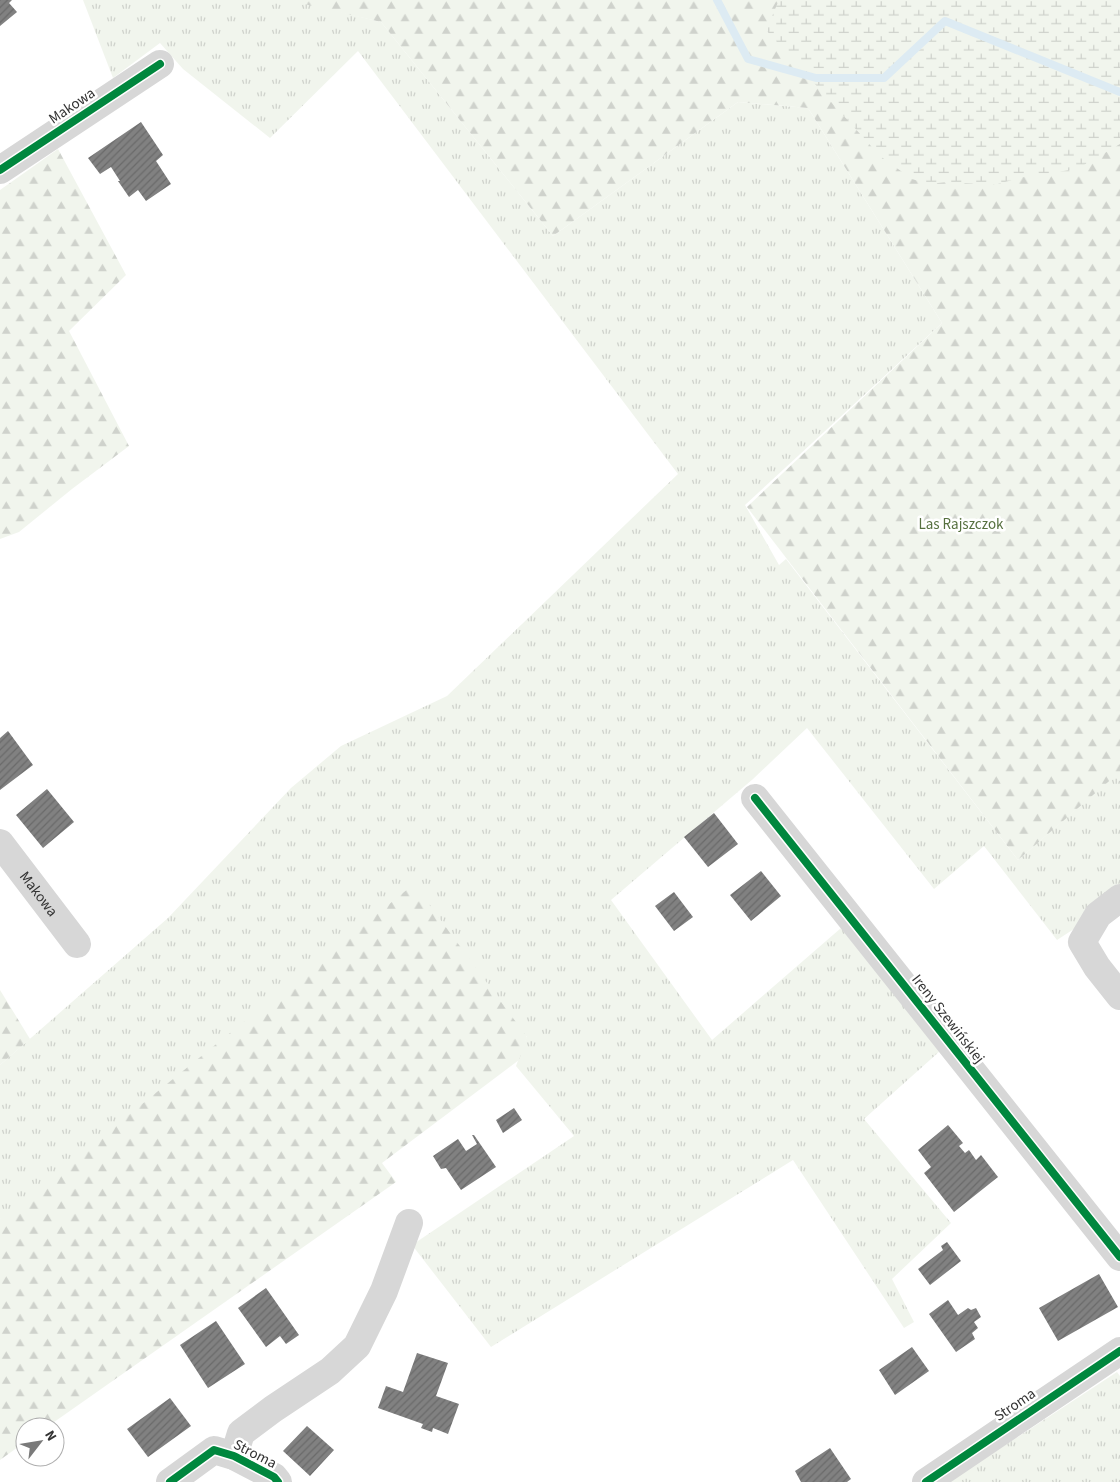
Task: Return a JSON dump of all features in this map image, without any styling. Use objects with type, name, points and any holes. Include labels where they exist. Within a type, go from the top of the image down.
[{"type":"street","name":"Makowa","points":[[0,170],[160,64]]},
{"type":"street","name":"Ireny Szewińskiej","points":[[755,798],[1120,1257]]},
{"type":"street","name":"Makowa","points":[[0,843],[77,944]]},
{"type":"street","points":[[1120,898],[1098,915],[1082,942],[1097,967],[1120,996]]},
{"type":"street","points":[[234,1456],[241,1433],[330,1371],[357,1346],[384,1291],[409,1223]]},
{"type":"street","name":"Stroma","points":[[926,1482],[1120,1351]]},
{"type":"street","name":"Stroma","points":[[170,1482],[214,1450],[234,1456],[274,1477],[278,1482]]},
{"type":"green space","points":[[83,0],[292,0],[381,22],[553,236],[738,102],[808,108],[942,323],[745,505],[779,565],[786,559],[1018,860],[1115,775],[1120,781],[1120,899],[1057,940],[984,846],[934,889],[807,728],[753,779],[611,900],[712,1040],[841,928],[940,1051],[864,1119],[951,1223],[892,1279],[914,1322],[904,1328],[793,1160],[491,1347],[412,1245],[574,1136],[516,1066],[527,1036],[0,1219],[0,1065],[168,918],[291,788],[341,746],[447,696],[678,474],[358,51],[270,138],[183,69],[160,43],[113,78]]},
{"type":"green space","name":"Las Rajszczok","points":[[292,0],[1120,0],[1120,781],[1115,776],[1018,860],[747,507],[942,323],[808,108],[738,102],[553,236],[381,22]]},
{"type":"green space","points":[[779,0],[1120,0],[1120,144],[1077,169],[1023,177],[994,185],[948,182],[928,184],[912,179],[880,156],[766,30]]},
{"type":"green space","points":[[58,149],[126,275],[69,331],[129,446],[19,532],[0,539],[0,190]]},
{"type":"green space","points":[[414,884],[527,1037],[519,1060],[382,1163],[396,1182],[61,1417],[15,1417],[15,1449],[0,1460],[0,1219]]},
{"type":"green space","points":[[0,990],[30,1039],[0,1065]]},
{"type":"green space","points":[[1117,1372],[1120,1376],[1120,1482],[949,1482]]},
{"type":"building","points":[[0,0],[12,0],[9,3],[17,12],[0,26]]},
{"type":"building","points":[[141,122],[163,155],[156,161],[171,184],[146,201],[138,190],[129,197],[111,167],[100,174],[88,158]]},
{"type":"building","points":[[8,731],[33,765],[0,790],[0,738]]},
{"type":"building","points":[[47,789],[74,822],[43,848],[16,815]]},
{"type":"building","points":[[714,813],[738,844],[708,867],[684,837]]},
{"type":"building","points":[[761,871],[781,896],[751,921],[730,895]]},
{"type":"building","points":[[674,892],[693,917],[674,931],[655,906]]},
{"type":"building","points":[[514,1108],[522,1120],[503,1133],[496,1120]]},
{"type":"building","points":[[948,1125],[963,1143],[959,1146],[965,1153],[969,1150],[976,1160],[981,1155],[998,1177],[954,1212],[924,1173],[931,1167],[918,1150]]},
{"type":"building","points":[[472,1135],[474,1135],[496,1167],[461,1190],[446,1168],[441,1169],[433,1156],[458,1139],[466,1151],[477,1144]]},
{"type":"building","points":[[947,1242],[961,1261],[930,1285],[918,1269],[943,1250],[941,1246]]},
{"type":"building","points":[[1099,1274],[1118,1307],[1058,1341],[1039,1308]]},
{"type":"building","points":[[266,1288],[299,1335],[286,1344],[280,1336],[266,1347],[238,1308]]},
{"type":"building","points":[[948,1300],[958,1315],[968,1308],[971,1310],[976,1308],[981,1317],[974,1322],[978,1328],[972,1333],[975,1339],[956,1352],[929,1314]]},
{"type":"building","points":[[216,1321],[245,1364],[208,1388],[180,1345]]},
{"type":"building","points":[[912,1347],[929,1371],[895,1395],[879,1370]]},
{"type":"building","points":[[417,1353],[448,1363],[436,1396],[459,1404],[448,1434],[433,1428],[432,1432],[421,1428],[423,1424],[378,1408],[386,1386],[403,1392]]},
{"type":"building","points":[[170,1398],[191,1426],[148,1457],[127,1429]]},
{"type":"building","points":[[307,1426],[334,1450],[310,1476],[283,1451]]},
{"type":"building","points":[[830,1448],[851,1479],[847,1482],[801,1482],[795,1471]]},
{"type":"waterway","points":[[717,0],[748,59],[816,78],[884,78],[945,21],[1120,92]]},
{"type":"cycle path","points":[[0,170],[160,64]]},
{"type":"cycle path","points":[[755,798],[1120,1257]]},
{"type":"cycle path","points":[[926,1482],[1120,1351]]},
{"type":"cycle path","points":[[170,1482],[214,1450],[234,1456],[274,1477],[278,1482]]}]
